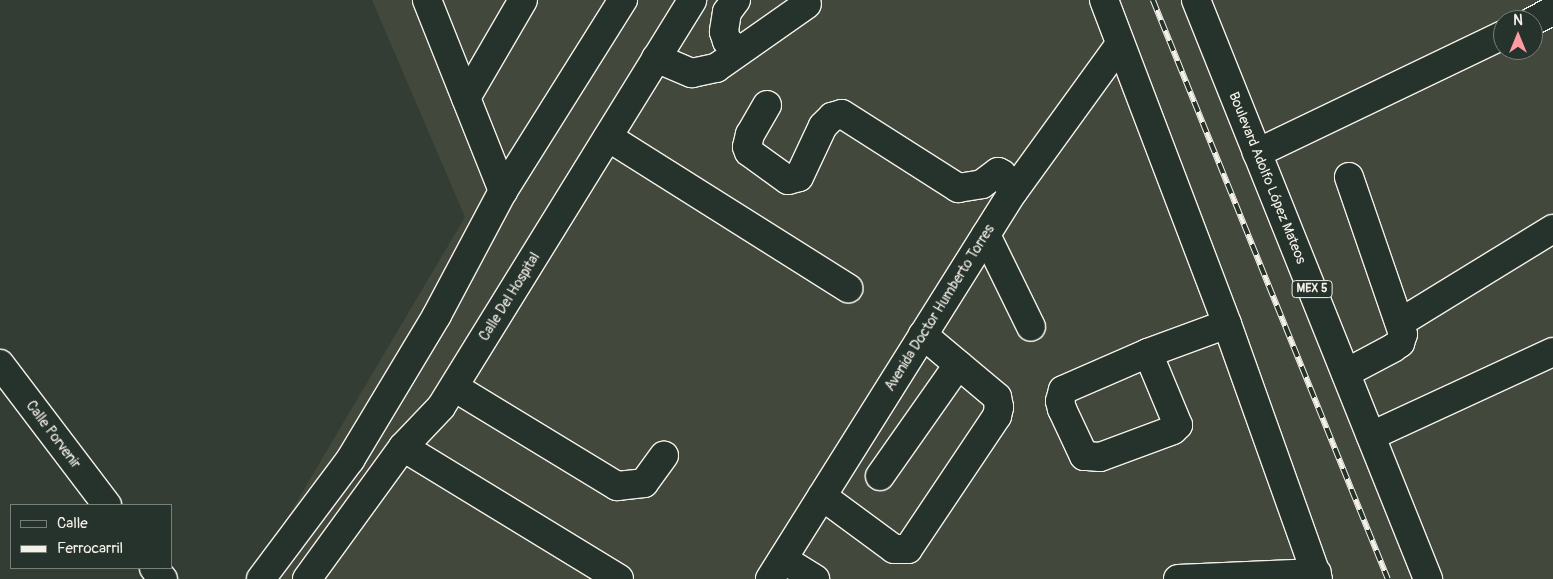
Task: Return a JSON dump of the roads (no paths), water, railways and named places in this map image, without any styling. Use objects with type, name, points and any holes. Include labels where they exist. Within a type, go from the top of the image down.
[{"type":"street","points":[[466,98],[523,0]]},
{"type":"street","points":[[261,579],[350,460],[437,315],[503,191],[623,0]]},
{"type":"street","name":"Calle Del Hospital","points":[[307,579],[403,447],[441,407],[692,0]]},
{"type":"street","points":[[736,0],[728,12],[724,32],[728,41],[740,51]]},
{"type":"street","points":[[1104,0],[1227,324],[1317,576],[1178,579]]},
{"type":"street","name":"Boulevard Adolfo López Mateos","points":[[1196,0],[1428,579]]},
{"type":"street","points":[[431,3],[503,191]]},
{"type":"street","points":[[656,58],[692,73],[716,68],[807,4]]},
{"type":"street","points":[[1257,153],[1493,40]]},
{"type":"street","name":"Avenida Doctor Humberto Torres","points":[[777,569],[1013,192],[1120,44]]},
{"type":"street","points":[[767,105],[750,134],[747,147],[749,152],[788,180],[799,177],[823,126],[832,117],[842,114],[958,188],[982,184],[998,172],[1002,174],[1013,192]]},
{"type":"street","points":[[608,137],[848,288]]},
{"type":"street","points":[[1346,373],[1400,343],[1401,322],[1350,177]]},
{"type":"street","points":[[1401,322],[1553,229]]},
{"type":"street","points":[[986,235],[1031,327]]},
{"type":"street","points":[[1148,352],[1227,324]]},
{"type":"street","points":[[822,496],[894,549],[908,549],[996,416],[996,397],[923,335]]},
{"type":"street","points":[[1371,436],[1553,352]]},
{"type":"street","name":"Calle Porvenir","points":[[0,364],[106,504]]},
{"type":"street","points":[[880,476],[958,365]]},
{"type":"street","points":[[454,386],[617,486],[644,483],[664,455]]},
{"type":"street","points":[[403,447],[620,579]]},
{"type":"street","points":[[155,569],[163,579]]},
{"type":"street","points":[[777,569],[815,579]]},
{"type":"railway","points":[[1153,0],[1388,579]]}]
